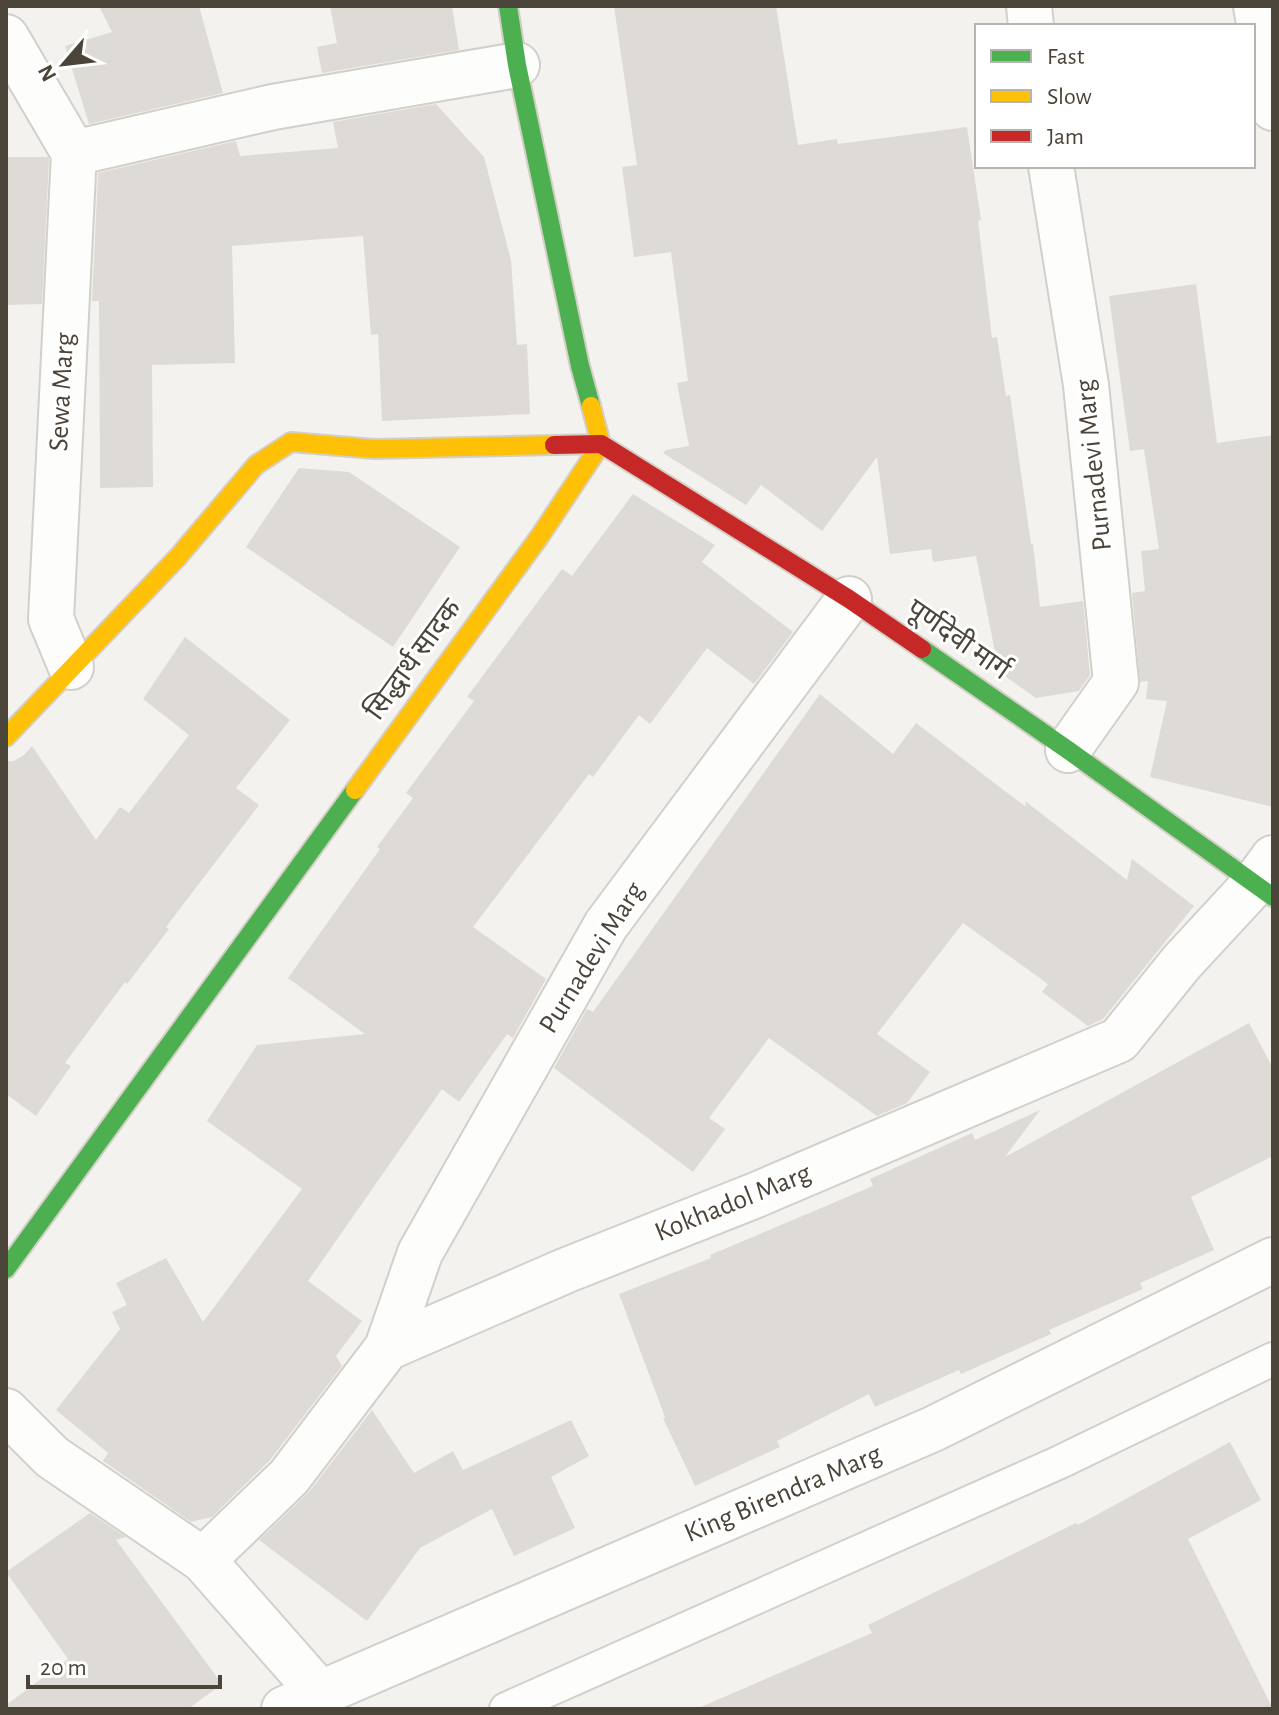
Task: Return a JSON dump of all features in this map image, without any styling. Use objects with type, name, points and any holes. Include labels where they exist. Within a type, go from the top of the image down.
[{"type":"street","points":[[6,737],[178,557],[256,465],[291,442],[374,449],[601,444],[580,366],[517,65],[508,6]]},
{"type":"street","points":[[1256,6],[1273,108]]},
{"type":"street","points":[[6,37],[74,153],[273,107],[517,65]]},
{"type":"street","name":"Sewa Marg","points":[[71,667],[51,619],[74,153]]},
{"type":"street","name":"Purnadevi Marg","points":[[1051,168],[1086,385],[1116,682],[1068,750]]},
{"type":"street","name":"पूर्णदेवी मार्ग","points":[[601,444],[849,599],[1068,750],[1267,879]]},
{"type":"street","name":"सिद्धार्थ सादक","points":[[6,1269],[540,536],[601,444]]},
{"type":"street","name":"Purnadevi Marg","points":[[387,1348],[420,1253],[606,925],[849,599]]},
{"type":"street","name":"Kokhadol Marg","points":[[203,1560],[289,1477],[387,1348],[1119,1040],[1181,963],[1267,879]]},
{"type":"street","name":"King Birendra Marg","points":[[302,1701],[933,1429],[1273,1260]]},
{"type":"street","points":[[6,1411],[52,1457],[203,1560],[302,1701]]},
{"type":"lane","points":[[506,1709],[1060,1462],[1273,1359]]},
{"type":"building","points":[[99,6],[199,6],[223,93],[89,124],[65,46],[112,32]]},
{"type":"building","points":[[330,6],[452,6],[459,50],[322,73],[317,47],[337,43]]},
{"type":"building","points":[[614,6],[776,6],[798,145],[837,139],[838,144],[967,127],[981,220],[978,221],[992,338],[997,337],[1006,396],[1010,395],[1040,607],[1083,601],[1090,675],[1079,691],[1036,698],[999,672],[976,556],[933,562],[931,549],[890,554],[877,457],[822,531],[761,485],[746,505],[663,453],[689,446],[677,383],[688,381],[671,252],[634,257],[622,167],[637,165]]},
{"type":"building","points":[[436,104],[484,157],[511,260],[517,345],[527,344],[530,414],[382,421],[378,334],[371,335],[363,236],[232,246],[235,363],[152,365],[153,487],[100,488],[99,301],[92,301],[98,173],[236,141],[240,156],[338,148],[333,122]]},
{"type":"building","points":[[6,157],[49,159],[42,304],[6,305]]},
{"type":"building","points":[[1196,284],[1217,443],[1273,435],[1273,807],[1150,777],[1167,701],[1146,699],[1148,681],[1140,682],[1132,593],[1145,591],[1141,551],[1159,549],[1144,449],[1130,451],[1109,296]]},
{"type":"building","points":[[299,468],[349,472],[460,547],[393,647],[246,547]]},
{"type":"building","points":[[633,494],[715,545],[702,562],[793,632],[754,684],[707,648],[650,724],[639,715],[593,777],[589,774],[473,927],[546,979],[513,1038],[507,1034],[459,1102],[442,1089],[308,1281],[362,1321],[336,1356],[342,1366],[270,1460],[212,1517],[191,1522],[103,1461],[108,1453],[56,1410],[120,1329],[112,1312],[127,1305],[116,1283],[166,1258],[203,1322],[302,1189],[207,1121],[257,1045],[365,1034],[288,978],[413,798],[406,793],[474,701],[467,697],[562,569],[572,576]]},
{"type":"building","points":[[185,637],[290,720],[236,788],[259,805],[166,927],[169,929],[65,1063],[71,1066],[36,1116],[6,1094],[6,761],[14,761],[32,746],[96,840],[120,807],[129,813],[189,735],[143,699]]},
{"type":"building","points":[[820,694],[893,754],[916,723],[1026,807],[1025,801],[1127,880],[1132,859],[1194,906],[1103,1019],[1088,1026],[1042,992],[1048,984],[963,923],[877,1034],[930,1072],[907,1103],[877,1116],[769,1038],[709,1118],[725,1129],[693,1172],[554,1068],[587,1009],[593,1012]]},
{"type":"building","points":[[1249,1023],[1273,1068],[1273,1156],[1191,1197],[1214,1250],[1140,1283],[1143,1289],[1049,1330],[1051,1334],[961,1374],[959,1370],[875,1407],[869,1394],[777,1441],[780,1447],[695,1486],[663,1418],[619,1294],[711,1258],[710,1255],[873,1186],[870,1179],[972,1133],[975,1140],[1040,1110],[1005,1157]]},
{"type":"building","points":[[372,1410],[414,1473],[453,1451],[463,1470],[571,1420],[589,1456],[551,1477],[575,1528],[514,1556],[492,1509],[420,1548],[367,1621],[259,1540],[309,1492]]},
{"type":"building","points":[[1230,1442],[1261,1500],[1188,1539],[1273,1709],[696,1709],[872,1633],[868,1625],[1076,1523],[1078,1525]]},
{"type":"building","points":[[90,1513],[126,1537],[116,1540],[222,1684],[188,1709],[6,1709],[6,1705],[68,1659],[6,1572]]},
{"type":"traffic: fast","points":[[508,6],[517,65],[591,406]]},
{"type":"traffic: fast","points":[[922,649],[1273,897]]},
{"type":"traffic: fast","points":[[6,1269],[355,790]]},
{"type":"traffic: slow","points":[[355,790],[540,536],[601,444],[591,406]]},
{"type":"traffic: slow","points":[[6,737],[178,557],[256,465],[291,442],[374,449],[554,445]]},
{"type":"traffic: jam","points":[[554,445],[601,444],[849,599],[922,649]]}]
